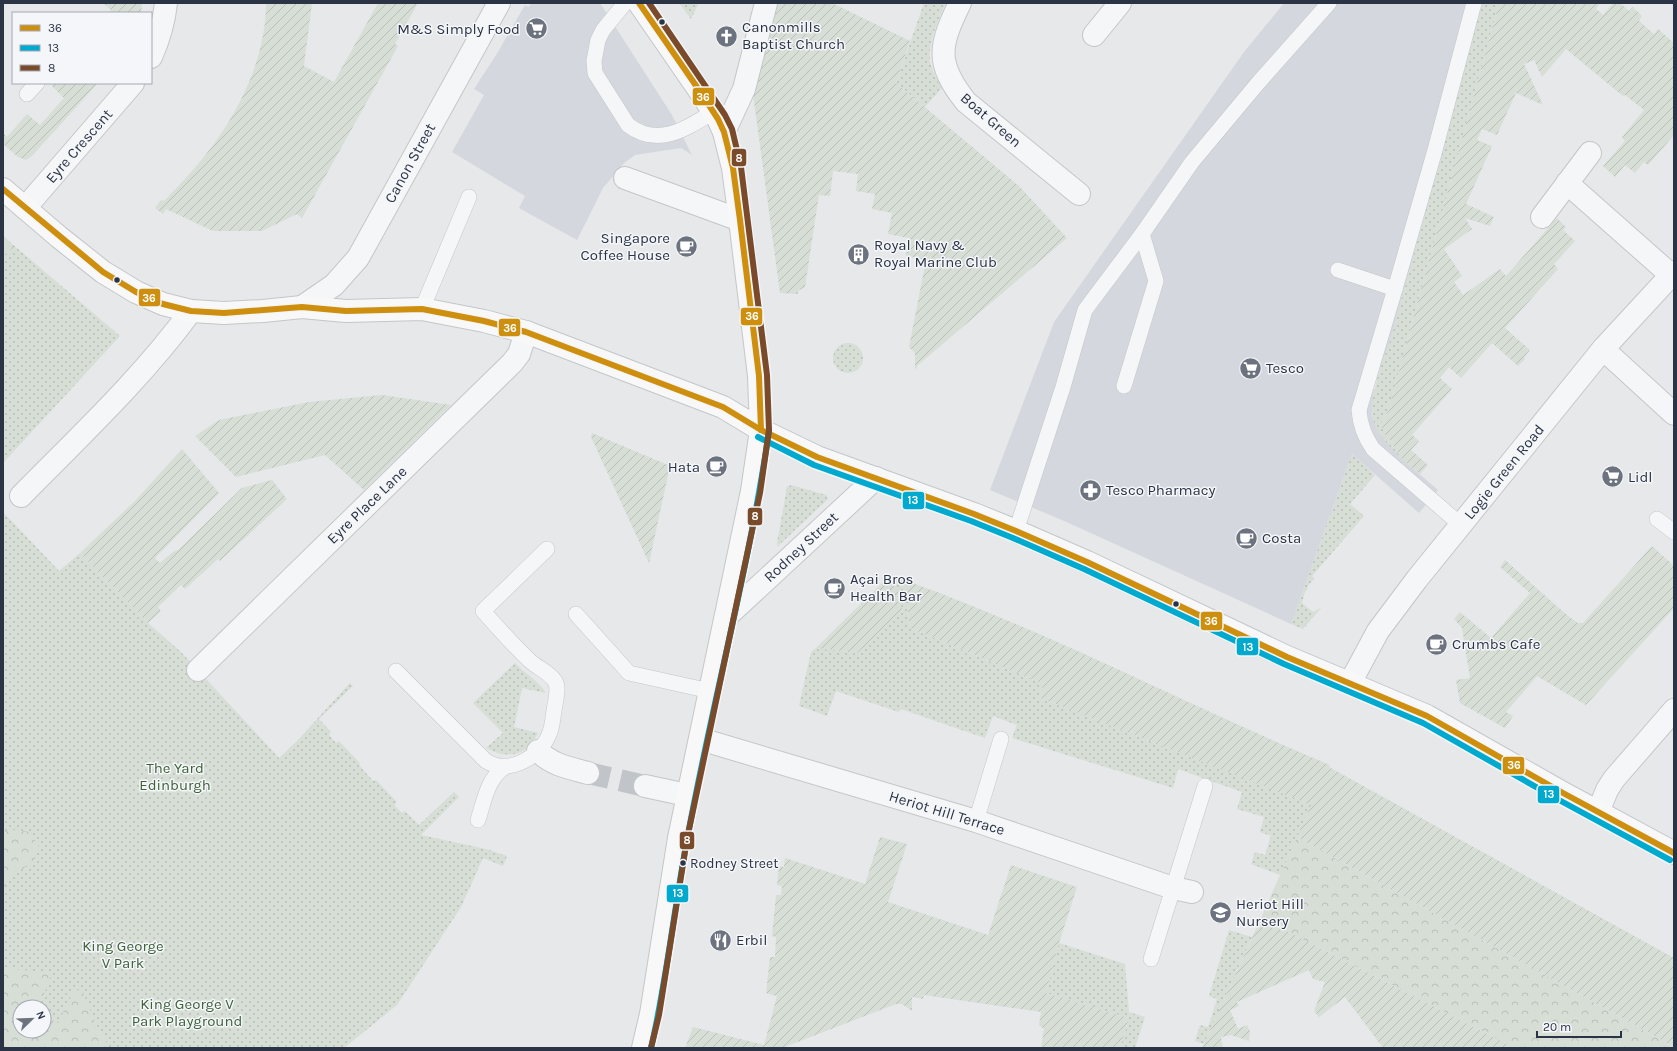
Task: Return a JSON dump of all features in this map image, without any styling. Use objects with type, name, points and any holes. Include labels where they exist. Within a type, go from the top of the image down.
[{"type":"main road","points":[[639,3],[718,119],[724,132],[733,168],[740,220],[759,376],[761,430],[752,491],[700,740],[687,795],[651,1014],[643,1048]]},
{"type":"main road","points":[[3,189],[59,238],[103,272],[136,292],[163,304],[191,311],[224,313],[302,307],[331,310],[422,309],[484,321],[526,332],[724,407],[761,430],[817,457],[1016,531],[1101,568],[1287,656],[1427,716],[1598,812],[1674,852]]},
{"type":"street","points":[[152,54],[165,16],[166,3]]},
{"type":"street","name":"Canon Street","points":[[302,307],[334,285],[359,256],[499,3]]},
{"type":"street","points":[[724,132],[744,89],[766,3]]},
{"type":"street","name":"Boat Green","points":[[960,3],[952,20],[944,47],[943,60],[952,83],[966,102],[1013,145],[1079,194]]},
{"type":"street","points":[[1094,35],[1120,3]]},
{"type":"street","name":"Eyre Crescent","points":[[25,208],[132,84]]},
{"type":"street","points":[[1542,217],[1590,153]]},
{"type":"street","points":[[626,178],[740,220]]},
{"type":"street","points":[[1567,183],[1673,273]]},
{"type":"street","name":"Logie Green Road","points":[[1350,683],[1378,631],[1417,579],[1603,349],[1673,273]]},
{"type":"street","points":[[21,496],[168,344],[191,311]]},
{"type":"street","name":"Eyre Place Lane","points":[[198,670],[512,363],[519,354],[526,332]]},
{"type":"street","points":[[1603,349],[1674,414]]},
{"type":"street","name":"Rodney Street","points":[[726,616],[876,478]]},
{"type":"street","points":[[1598,812],[1607,790],[1614,778],[1674,710]]},
{"type":"street","name":"Heriot Hill Terrace","points":[[700,740],[976,821],[1183,890]]},
{"type":"street","points":[[538,751],[557,765],[588,773]]},
{"type":"street","points":[[645,786],[687,795]]},
{"type":"lane","points":[[625,3],[603,30],[598,40],[594,61],[595,73],[628,125],[645,135],[662,136],[680,131],[713,112]]},
{"type":"lane","points":[[1016,531],[1063,387],[1085,310],[1142,234],[1192,162],[1258,83],[1329,3]]},
{"type":"lane","points":[[1461,525],[1373,449],[1365,437],[1360,424],[1358,410],[1435,150],[1474,3]]},
{"type":"lane","points":[[27,94],[35,84]]},
{"type":"lane","points":[[422,309],[469,198]]},
{"type":"lane","points":[[1124,386],[1156,281],[1142,234]]},
{"type":"lane","points":[[1338,270],[1395,289]]},
{"type":"lane","points":[[1657,519],[1674,532]]},
{"type":"lane","points":[[478,820],[491,782],[496,773],[505,767],[529,758],[545,743],[550,732],[557,693],[556,685],[545,671],[530,662],[483,611],[547,549]]},
{"type":"lane","points":[[576,614],[629,673],[710,690]]},
{"type":"lane","points":[[396,671],[480,757],[492,765],[505,767]]},
{"type":"lane","points":[[976,821],[1001,739]]},
{"type":"lane","points":[[1151,959],[1183,890],[1205,786]]},
{"type":"shaded area","points":[[531,3],[600,3],[672,115],[692,155],[681,148],[635,155],[624,163],[603,188],[577,240],[519,208],[525,196],[452,152],[484,95],[474,89],[498,52],[525,5],[529,7]]},
{"type":"shaded area","points":[[1284,3],[1482,3],[1392,335],[1374,387],[1372,415],[1384,439],[1402,459],[1438,490],[1419,513],[1352,454],[1291,624],[1062,520],[990,490],[1054,322],[1244,52]]},
{"type":"green space","points":[[103,3],[142,3],[141,12],[110,12],[111,10]]},
{"type":"green space","points":[[266,3],[312,3],[304,66],[334,82],[378,3],[418,3],[395,44],[398,46],[302,218],[297,214],[262,231],[213,231],[166,209],[163,214],[155,208],[161,200],[164,201],[202,159],[219,137],[240,101],[256,63],[265,23]]},
{"type":"green space","points":[[679,3],[699,3],[691,19]]},
{"type":"green space","points":[[775,3],[832,3],[910,41],[896,83],[1019,186],[1067,238],[918,365],[915,370],[915,353],[909,347],[926,260],[906,256],[909,238],[888,234],[892,213],[872,209],[875,194],[856,191],[858,174],[833,171],[830,196],[819,195],[805,287],[798,291],[798,294],[780,293],[753,94]]},
{"type":"green space","points":[[924,3],[946,3],[934,31],[930,54],[932,68],[942,88],[925,107],[896,83]]},
{"type":"green space","points":[[1482,3],[1499,3],[1388,411],[1380,425],[1402,459],[1377,430],[1373,420],[1373,396],[1392,335]]},
{"type":"green space","points":[[1499,3],[1600,3],[1596,9],[1603,15],[1613,3],[1620,3],[1629,11],[1633,7],[1642,16],[1639,21],[1654,34],[1658,29],[1674,43],[1674,135],[1648,165],[1644,162],[1635,173],[1625,165],[1615,177],[1603,166],[1625,141],[1622,137],[1644,110],[1625,95],[1623,96],[1566,49],[1542,77],[1534,60],[1524,64],[1543,105],[1516,93],[1497,135],[1482,129],[1477,140],[1492,146],[1466,204],[1494,217],[1490,226],[1465,218],[1472,229],[1444,249],[1462,276],[1454,282],[1463,295],[1500,269],[1506,276],[1557,218],[1566,227],[1563,230],[1575,241],[1554,264],[1558,269],[1505,328],[1530,350],[1524,357],[1525,359],[1518,366],[1492,343],[1461,378],[1449,367],[1440,378],[1452,389],[1412,435],[1419,441],[1411,450],[1428,465],[1420,474],[1402,459],[1380,425],[1388,411]]},
{"type":"green space","points":[[53,84],[97,84],[32,156],[26,160],[18,157],[3,144],[3,133],[7,137],[27,114],[40,125],[64,98],[52,86]]},
{"type":"green space","points":[[3,236],[120,336],[3,463]]},
{"type":"green space","points":[[3,236],[15,247],[3,256]]},
{"type":"green space","points":[[848,343],[859,347],[863,358],[859,369],[848,373],[837,369],[833,358],[837,347]]},
{"type":"green space","points":[[382,395],[451,405],[364,490],[325,455],[236,477],[195,436],[219,420],[309,402]]},
{"type":"green space","points":[[592,433],[670,466],[649,563],[591,437]]},
{"type":"green space","points":[[182,449],[219,493],[155,558],[160,563],[173,552],[178,550],[242,488],[272,480],[287,499],[220,561],[218,559],[185,589],[181,585],[158,607],[161,611],[148,623],[80,553],[135,501]]},
{"type":"green space","points":[[1352,454],[1375,475],[1350,504],[1364,516],[1312,576],[1314,579],[1307,587],[1308,588],[1305,592],[1302,603],[1313,612],[1322,607],[1303,629],[1291,624]]},
{"type":"green space","points":[[791,485],[826,495],[828,499],[778,546],[777,543],[787,487]]},
{"type":"green space","name":"King George V Park","points":[[3,512],[59,571],[80,553],[148,623],[182,653],[279,758],[297,741],[350,683],[353,686],[319,719],[331,732],[329,735],[336,743],[339,741],[360,763],[359,765],[373,781],[376,780],[397,802],[394,805],[402,813],[405,811],[419,825],[454,792],[459,797],[421,835],[486,849],[507,856],[503,866],[483,858],[461,907],[397,1005],[344,1048],[3,1048]]},
{"type":"green space","points":[[1652,546],[1674,566],[1674,608],[1586,705],[1537,676],[1506,712],[1513,716],[1505,728],[1460,703],[1456,680],[1470,678],[1462,628],[1454,619],[1460,612],[1491,638],[1530,593],[1500,567],[1505,560],[1568,616],[1578,623],[1583,623]]},
{"type":"green space","points":[[891,575],[907,581],[905,586],[910,628],[1044,684],[1038,697],[1312,805],[1280,875],[1251,864],[1255,852],[1265,855],[1271,836],[1260,832],[1264,817],[1237,809],[1242,792],[1178,769],[1173,788],[1012,738],[1017,725],[993,716],[985,738],[901,709],[899,712],[836,691],[827,716],[799,706],[811,652],[816,648],[857,653],[899,590],[886,579]]},
{"type":"green space","points":[[886,579],[899,590],[902,612],[857,653],[816,648]]},
{"type":"green space","points":[[907,581],[1014,623],[1224,719],[1330,765],[1329,767],[1674,958],[1674,1047],[1297,837],[1311,805],[1038,697],[1044,684],[910,628],[905,586]]},
{"type":"green space","points":[[515,663],[539,684],[546,693],[522,688],[514,727],[538,733],[534,741],[523,751],[509,755],[494,752],[486,748],[503,733],[473,703]]},
{"type":"green space","points":[[13,830],[30,832],[39,847],[33,861],[9,879],[3,889],[3,832]]},
{"type":"green space","points":[[880,837],[907,844],[888,902],[988,935],[1011,865],[1077,887],[1059,943],[1046,993],[1129,1018],[1120,1048],[1041,1047],[1044,1029],[1039,1025],[1041,1012],[924,995],[923,999],[912,997],[912,1011],[902,1004],[896,1004],[782,1048],[685,1048],[693,1027],[764,1045],[777,996],[766,993],[770,957],[775,957],[776,937],[772,936],[776,895],[781,895],[782,886],[777,885],[779,866],[784,867],[785,858],[865,884]]},
{"type":"green space","points":[[1297,837],[1674,1048],[1515,1048],[1261,918]]},
{"type":"green space","points":[[1261,918],[1515,1048],[1383,1048],[1345,997],[1319,1017],[1314,1011],[1325,982],[1313,979],[1309,970],[1237,1002],[1239,1006],[1230,1010],[1238,1029],[1247,1025],[1250,1031],[1249,1041],[1231,1035],[1221,1037],[1223,1048],[1202,1048]]},
{"type":"green space","points":[[1229,930],[1252,937],[1204,1044],[1195,1041],[1200,1025],[1208,1027],[1217,999],[1209,996]]},
{"type":"green space","points":[[1059,943],[1125,964],[1129,1012],[1145,1017],[1135,1048],[1120,1048],[1129,1018],[1046,993]]},
{"type":"green space","points":[[3,968],[52,973],[42,999],[12,999],[12,1039],[52,1039],[52,1020],[58,1022],[73,993],[80,990],[83,992],[95,1022],[109,1047],[3,1048]]},
{"type":"tunnel","points":[[588,773],[645,786]]},
{"type":"transit line","name":"36","points":[[639,3],[699,90],[718,119],[724,132],[733,168],[740,220],[759,376],[761,430]]},
{"type":"transit line","name":"8","points":[[649,3],[725,115],[732,129],[741,167],[767,375],[769,430],[760,493],[687,839],[659,1015],[651,1048]]},
{"type":"transit line","name":"36","points":[[3,189],[103,272],[136,292],[163,304],[191,311],[224,313],[302,307],[346,311],[422,309],[484,321],[526,332],[723,407],[761,430],[817,457],[974,514],[1016,531],[1087,562],[1287,657],[1427,716],[1563,793],[1674,853]]},
{"type":"transit line","name":"13","points":[[651,1048],[662,996],[682,866],[741,585],[761,483],[769,431]]},
{"type":"transit line","name":"13","points":[[758,437],[814,465],[971,521],[1013,538],[1084,569],[1284,664],[1423,723],[1559,800],[1670,860]]},
{"type":"place","name":"M&S Simply Food","points":[[536,29]]},
{"type":"place","name":"Canonmills Baptist Church","points":[[726,36]]},
{"type":"place","name":"Singapore Coffee House","points":[[686,247]]},
{"type":"place","name":"Royal Navy & Royal Marine Club","points":[[858,254]]},
{"type":"place","name":"Tesco","points":[[1250,368]]},
{"type":"place","name":"Hata","points":[[716,467]]},
{"type":"place","name":"Lidl","points":[[1613,477]]},
{"type":"place","name":"Tesco Pharmacy","points":[[1090,490]]},
{"type":"place","name":"Costa","points":[[1247,538]]},
{"type":"place","name":"Açai Bros Health Bar","points":[[835,588]]},
{"type":"place","name":"Crumbs Cafe","points":[[1436,644]]},
{"type":"place","name":"Rodney Street","points":[[683,863]]},
{"type":"place","name":"Heriot Hill Nursery","points":[[1221,913]]},
{"type":"place","name":"Erbil","points":[[721,940]]},
{"type":"park label","name":"The Yard Edinburgh","points":[[175,776]]},
{"type":"park label","name":"King George V Park Playground","points":[[187,1012]]}]
